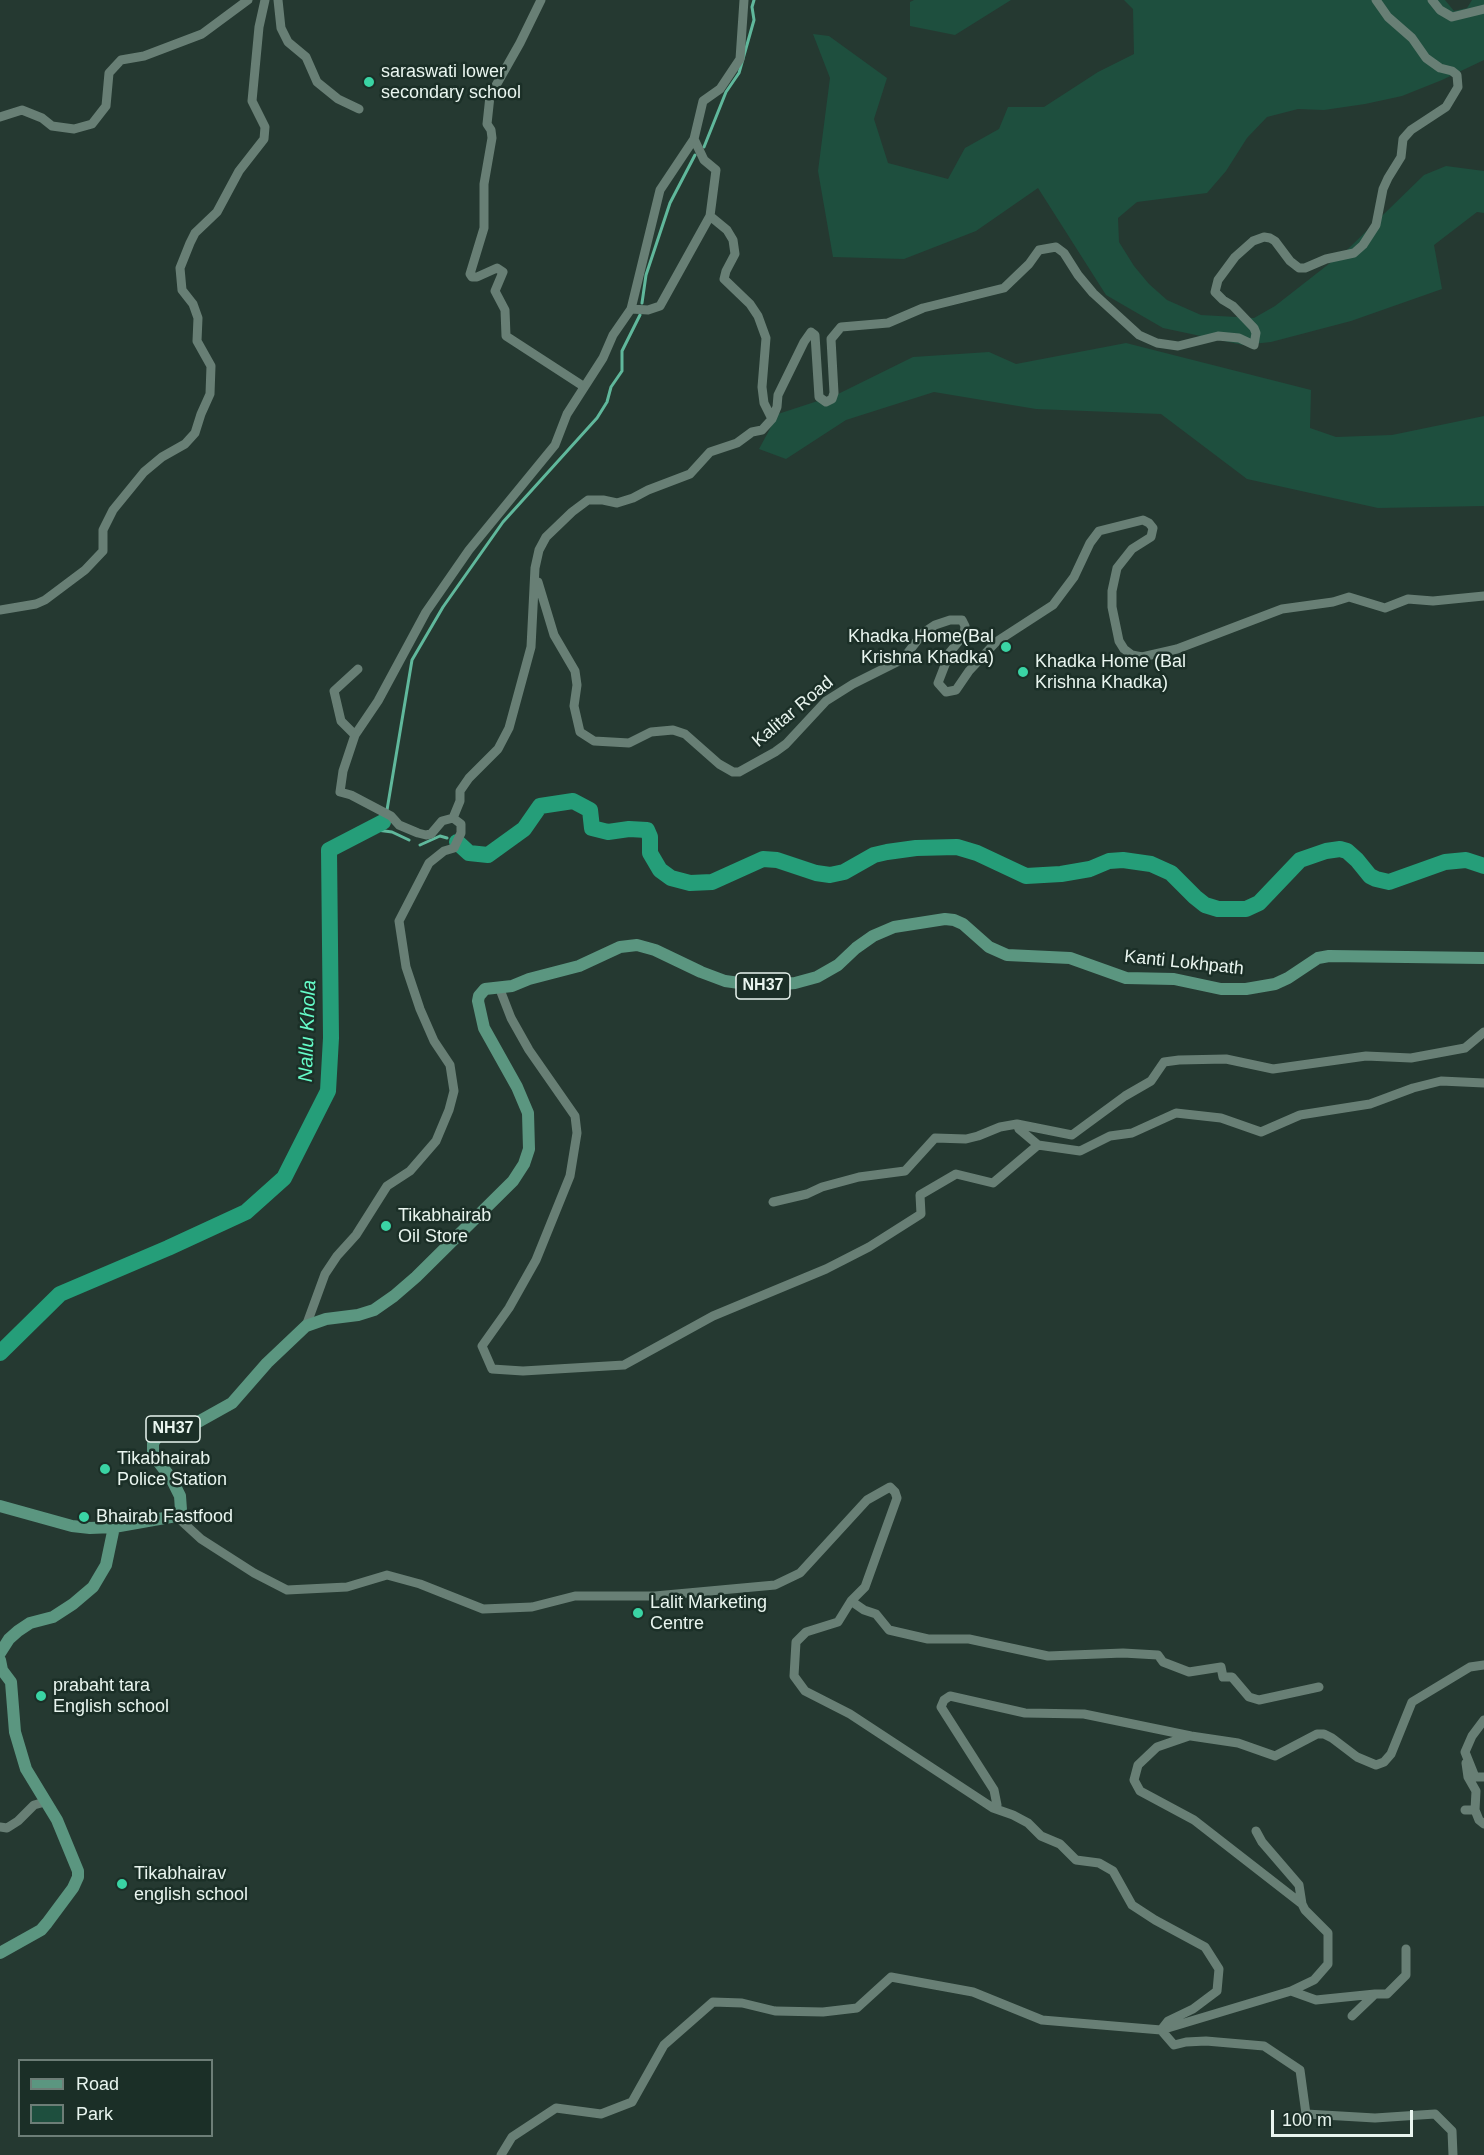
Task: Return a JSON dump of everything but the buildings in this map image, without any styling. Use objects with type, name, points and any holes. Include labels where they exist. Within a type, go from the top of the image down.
[{"type":"main road","name":"Kanti Lokhpath","points":[[176,1516],[181,1510],[180,1496],[171,1478],[153,1455],[153,1443],[159,1436],[169,1430],[198,1422],[232,1403],[267,1363],[306,1326],[326,1319],[358,1315],[374,1310],[394,1296],[493,1202],[513,1181],[524,1164],[529,1149],[528,1113],[517,1087],[484,1028],[478,1001],[485,989],[512,986],[529,979],[564,971],[620,947],[637,945],[655,950],[725,981],[761,986],[795,983],[817,977],[838,965],[873,936],[894,927],[945,918],[963,924],[988,947],[1007,955],[1070,958],[1126,978],[1174,979],[1221,989],[1246,989],[1275,984],[1318,958],[1329,956],[1484,958]]},
{"type":"main road","points":[[0,1506],[82,1528],[114,1527],[176,1516]]},
{"type":"main road","points":[[0,1653],[9,1639],[18,1631],[30,1623],[53,1617],[93,1587],[106,1565],[114,1527]]},
{"type":"main road","points":[[0,1660],[2,1670],[11,1682],[15,1732],[26,1769],[66,1840],[76,1861],[78,1877],[54,1916],[41,1930],[0,1953]]},
{"type":"street","points":[[0,117],[22,110],[42,118],[52,126],[74,129],[92,124],[106,106],[109,73],[120,60],[144,56],[202,34],[248,0]]},
{"type":"street","points":[[0,610],[36,604],[45,600],[85,570],[103,551],[103,530],[113,510],[144,472],[162,457],[185,444],[195,433],[210,394],[212,366],[197,341],[198,318],[193,304],[182,290],[180,268],[195,233],[218,212],[239,171],[264,139],[265,127],[252,101],[259,27],[265,0]]},
{"type":"street","points":[[278,0],[281,28],[288,42],[306,57],[317,82],[338,99],[358,109]]},
{"type":"street","points":[[541,0],[520,44],[490,96],[487,124],[492,138],[484,184],[484,228],[470,274],[472,278],[477,277],[497,268],[503,272],[495,291],[505,310],[506,336],[583,386]]},
{"type":"street","points":[[453,818],[442,821],[431,834],[426,835],[399,825],[391,816],[351,795],[340,792],[343,771],[355,735],[378,701],[426,612],[469,550],[555,446],[567,414],[603,358],[613,335],[631,309],[660,190],[694,139],[703,101],[720,89],[740,59],[744,0]]},
{"type":"street","points":[[453,818],[460,801],[460,791],[469,778],[498,749],[509,728],[516,707],[519,687],[531,647],[535,568],[539,550],[546,537],[588,500],[616,503],[690,474],[710,452],[737,443],[752,432],[762,430],[772,419],[778,395],[811,332],[815,335],[819,397],[826,402],[832,399],[834,393],[831,339],[841,327],[888,322],[923,308],[1004,288],[1029,264],[1039,250],[1056,247],[1064,253],[1078,275],[1094,293],[1139,335],[1157,343],[1178,346],[1218,336],[1239,338],[1254,345],[1257,333],[1254,328],[1233,306],[1222,300],[1215,292],[1218,280],[1235,257],[1253,241],[1264,237],[1270,238],[1299,268],[1354,253],[1363,245],[1376,225],[1383,189],[1401,157],[1403,139],[1411,130],[1446,107],[1458,87],[1457,75],[1440,68],[1426,58],[1412,38],[1388,17],[1376,0]]},
{"type":"street","points":[[1432,0],[1440,10],[1452,16],[1484,9]]},
{"type":"street","points":[[631,309],[648,310],[660,306],[710,216],[716,170],[704,160],[694,139]]},
{"type":"street","points":[[710,216],[727,230],[733,240],[735,254],[724,279],[750,304],[758,316],[766,338],[762,387],[764,403],[772,419]]},
{"type":"street","name":"Kalitar Road","points":[[535,568],[554,635],[575,671],[577,685],[574,706],[580,732],[594,741],[629,743],[651,732],[673,730],[685,734],[719,764],[733,772],[739,772],[775,752],[826,701],[853,684],[903,659],[922,633],[943,623],[962,620],[965,626],[964,635],[950,652],[938,683],[946,692],[956,690],[969,671],[996,642],[1053,605],[1074,577],[1090,543],[1099,531],[1143,520],[1153,528],[1151,537],[1132,549],[1117,568],[1112,591],[1112,607],[1119,641],[1132,655],[1142,657],[1177,649],[1282,609],[1333,602],[1349,597],[1385,608],[1408,599],[1442,600],[1484,596]]},
{"type":"street","points":[[355,735],[341,721],[334,691],[358,669]]},
{"type":"street","points":[[306,1326],[325,1274],[356,1234],[387,1185],[410,1171],[436,1141],[454,1091],[450,1065],[434,1041],[406,967],[399,921],[429,863],[444,851],[454,848],[461,833],[461,824],[453,818]]},
{"type":"street","points":[[499,987],[511,1018],[529,1050],[574,1116],[577,1133],[570,1176],[536,1260],[509,1308],[482,1346],[492,1369],[523,1371],[624,1365],[712,1316],[826,1269],[869,1247],[921,1214],[920,1195],[956,1174],[993,1183],[1038,1145]]},
{"type":"street","points":[[772,1202],[807,1194],[822,1187],[859,1177],[905,1171],[935,1138],[966,1139],[1000,1127],[1017,1124],[1072,1135],[1125,1096],[1151,1081],[1164,1062],[1226,1059],[1273,1069],[1366,1056],[1411,1058],[1465,1048],[1484,1032]]},
{"type":"street","points":[[1017,1124],[1019,1129],[1038,1145],[1080,1151],[1110,1136],[1132,1133],[1176,1113],[1221,1118],[1261,1132],[1300,1115],[1370,1104],[1413,1088],[1441,1081],[1484,1083]]},
{"type":"street","points":[[176,1516],[201,1539],[254,1573],[287,1590],[347,1587],[387,1575],[420,1584],[483,1609],[532,1607],[575,1596],[655,1596],[775,1585],[800,1573],[867,1500],[890,1486],[897,1498],[865,1587],[851,1601],[838,1622],[806,1632],[796,1642],[794,1676],[805,1691],[850,1714],[993,1808],[1028,1823],[1041,1836],[1060,1844],[1076,1860],[1099,1863],[1113,1871],[1132,1905],[1205,1947],[1219,1969],[1217,1991],[1193,2009],[1168,2021],[1161,2030]]},
{"type":"street","points":[[851,1601],[864,1610],[876,1614],[889,1630],[928,1639],[969,1639],[1048,1656],[1123,1653],[1158,1655],[1162,1662],[1189,1672],[1221,1667],[1223,1677],[1232,1677],[1249,1697],[1260,1700],[1319,1687]]},
{"type":"street","points":[[993,1808],[998,1805],[994,1790],[941,1707],[944,1700],[950,1696],[1025,1713],[1084,1713],[1191,1736],[1238,1743],[1275,1756],[1317,1734],[1324,1734],[1357,1757],[1376,1765],[1384,1762],[1391,1754],[1412,1702],[1470,1667],[1484,1665]]},
{"type":"street","points":[[1484,1720],[1472,1736],[1465,1752],[1468,1777],[1476,1791],[1475,1810],[1479,1820],[1484,1824]]},
{"type":"street","points":[[1191,1736],[1157,1748],[1138,1765],[1134,1780],[1140,1791],[1194,1820],[1302,1904]]},
{"type":"street","points":[[1465,1752],[1475,1777],[1484,1777]]},
{"type":"street","points":[[0,1827],[7,1828],[18,1821],[34,1805],[45,1802]]},
{"type":"street","points":[[1465,1810],[1475,1810]]},
{"type":"street","points":[[501,2155],[512,2137],[556,2108],[601,2114],[632,2102],[664,2045],[712,2002],[742,2003],[775,2012],[823,2012],[857,2008],[891,1977],[973,1992],[1042,2020],[1161,2030],[1291,1991],[1314,1980],[1328,1964],[1328,1933],[1305,1910],[1299,1885],[1262,1842],[1256,1831]]},
{"type":"street","points":[[1291,1991],[1316,2000],[1387,1994],[1406,1975],[1406,1949]]},
{"type":"street","points":[[1352,2016],[1375,1994]]},
{"type":"street","points":[[1161,2030],[1174,2045],[1206,2041],[1264,2046],[1300,2070],[1306,2114],[1375,2118],[1435,2114],[1452,2131],[1454,2155]]},
{"type":"green space","points":[[914,0],[1011,0],[955,35],[910,26],[910,2]]},
{"type":"green space","points":[[1124,0],[1445,0],[1454,11],[1467,8],[1472,0],[1484,0],[1484,60],[1402,96],[1324,110],[1298,109],[1267,117],[1247,138],[1226,171],[1207,193],[1137,202],[1118,218],[1119,242],[1134,266],[1167,300],[1201,315],[1254,318],[1275,306],[1348,249],[1424,175],[1446,166],[1484,171],[1484,213],[1477,212],[1434,245],[1442,289],[1351,321],[1271,342],[1243,345],[1163,328],[1106,295],[1038,188],[976,231],[904,259],[833,257],[818,171],[830,78],[813,34],[829,36],[887,78],[874,119],[888,163],[948,179],[965,148],[999,129],[1008,107],[1044,107],[1098,72],[1134,54],[1133,9]]},
{"type":"green space","points":[[1126,343],[1311,390],[1310,428],[1336,437],[1392,435],[1484,416],[1484,506],[1378,508],[1247,479],[1161,414],[1036,409],[934,392],[846,420],[786,459],[759,449],[778,414],[836,395],[913,357],[989,352],[1016,364]]},
{"type":"waterway","points":[[704,147],[726,92],[739,73],[754,20],[752,7],[754,0]]},
{"type":"waterway","points":[[642,303],[646,275],[670,203],[695,155]]},
{"type":"waterway","points":[[387,810],[412,660],[443,607],[503,522],[597,418],[607,402],[611,387],[622,371],[622,351],[640,315]]},
{"type":"waterway","points":[[457,842],[469,853],[488,855],[524,829],[540,806],[573,801],[590,810],[592,828],[608,832],[629,829],[647,830],[650,837],[650,853],[660,870],[671,878],[690,883],[712,882],[763,859],[777,860],[816,873],[830,875],[844,872],[874,855],[887,852],[916,848],[957,847],[977,853],[1026,876],[1061,874],[1090,869],[1109,861],[1123,860],[1151,864],[1171,873],[1205,905],[1218,909],[1246,909],[1259,903],[1300,860],[1326,851],[1340,849],[1347,851],[1370,876],[1389,882],[1445,862],[1466,860],[1484,866]]},
{"type":"waterway","name":"Nallu Khola","points":[[0,1353],[60,1294],[246,1212],[284,1178],[328,1091],[331,1038],[329,850],[383,822]]},
{"type":"waterway","points":[[369,829],[392,832],[409,840]]},
{"type":"waterway","points":[[420,845],[440,836],[447,838]]},
{"type":"place","name":"saraswati lower secondary school","points":[[369,82]]},
{"type":"place","name":"Khadka Home(Bal Krishna Khadka)","points":[[1006,647]]},
{"type":"place","name":"Khadka Home (Bal Krishna Khadka)","points":[[1023,672]]},
{"type":"place","name":"Tikabhairab Oil Store","points":[[386,1226]]},
{"type":"place","name":"Tikabhairab Police Station","points":[[105,1469]]},
{"type":"place","name":"Bhairab Fastfood","points":[[84,1517]]},
{"type":"place","name":"Lalit Marketing Centre","points":[[638,1613]]},
{"type":"place","name":"prabaht tara English school","points":[[41,1696]]},
{"type":"place","name":"Tikabhairav english school","points":[[122,1884]]}]
